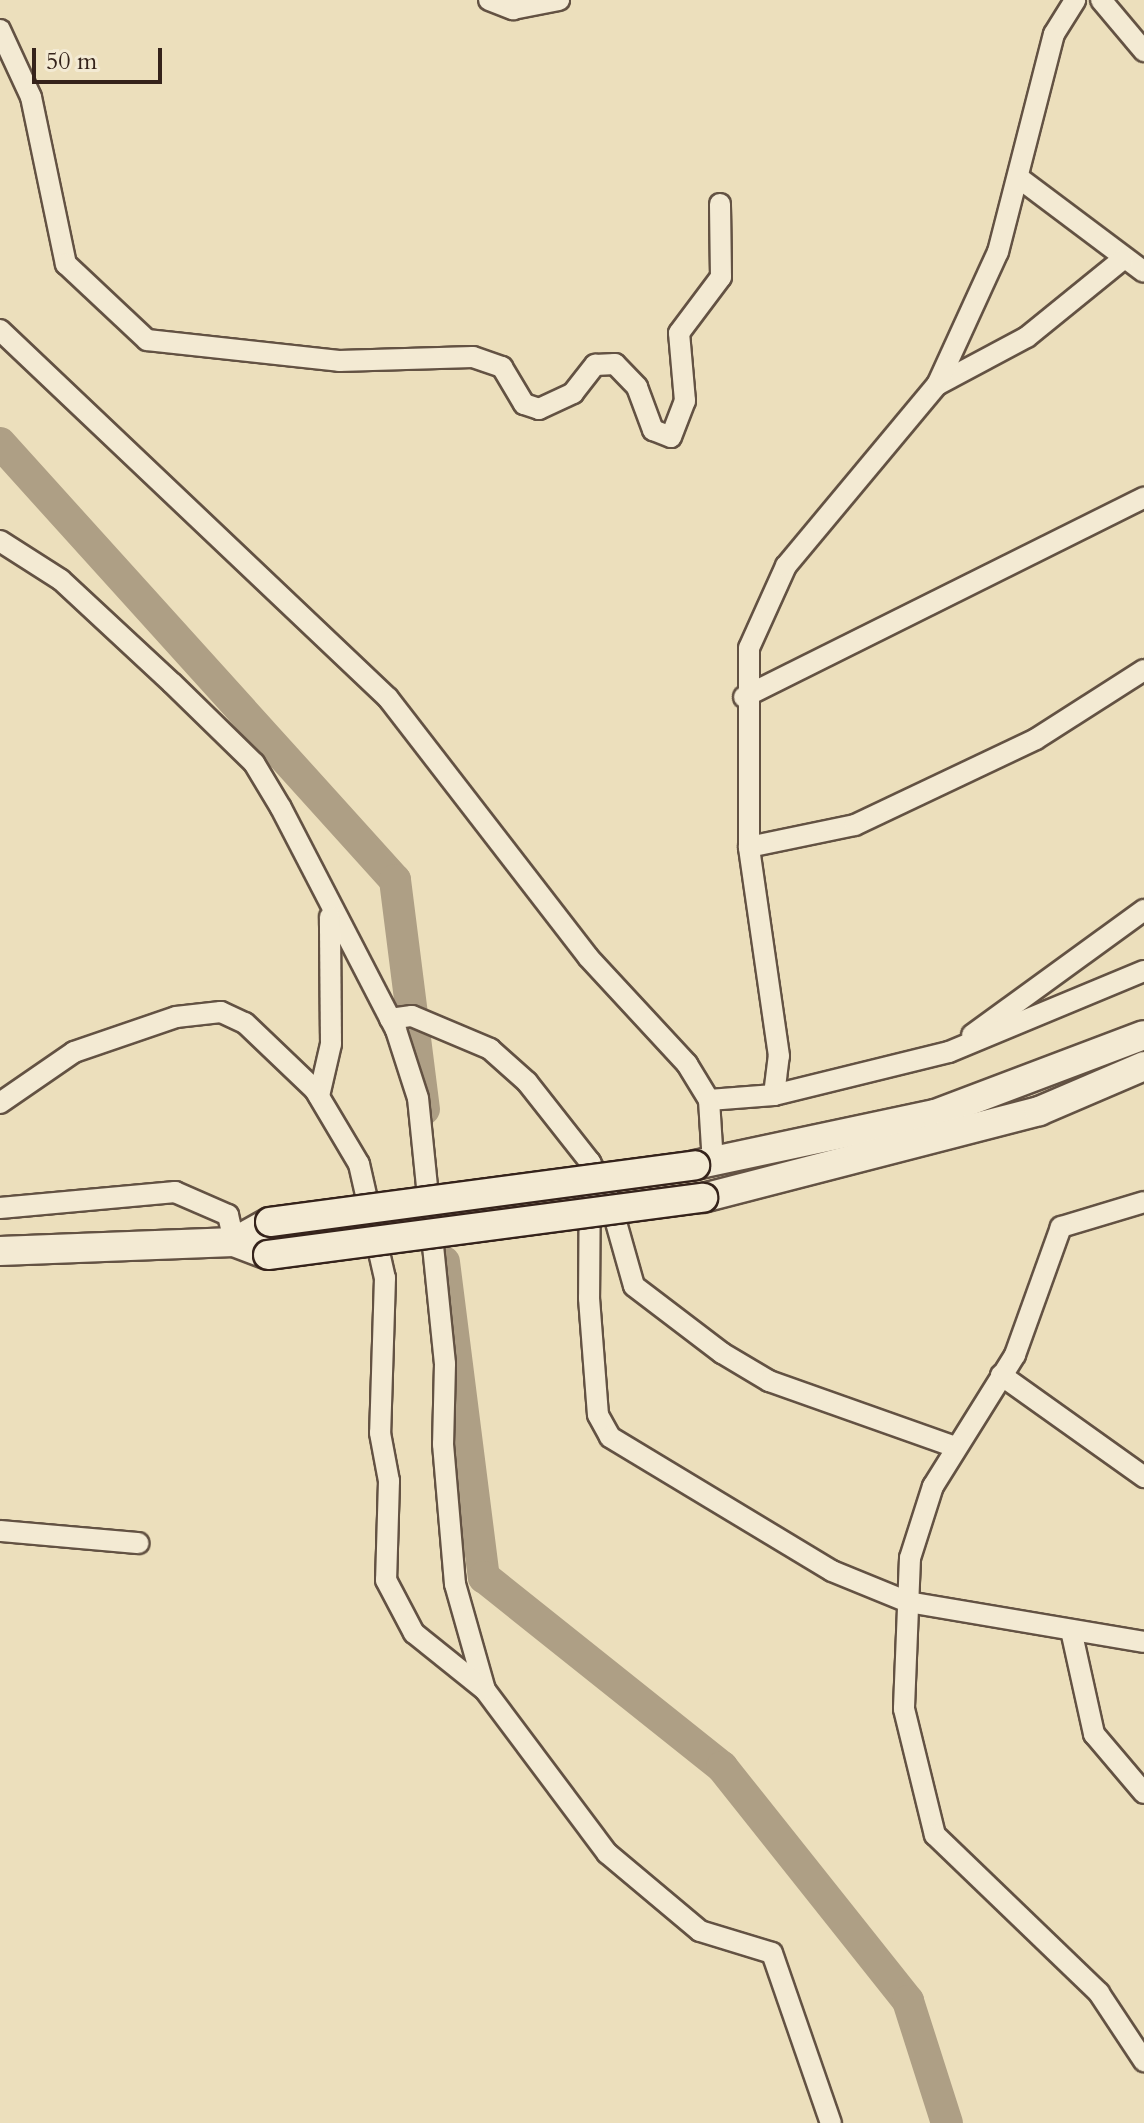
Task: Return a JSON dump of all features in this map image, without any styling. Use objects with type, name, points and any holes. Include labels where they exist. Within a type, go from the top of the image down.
[{"type":"street","points":[[489,0],[513,9],[559,0]]},
{"type":"street","points":[[774,1095],[779,1056],[749,847],[744,697],[749,648],[786,566],[937,385],[998,252],[1054,34],[1075,0]]},
{"type":"street","points":[[1101,0],[1144,51]]},
{"type":"street","points":[[0,30],[31,97],[66,264],[147,340],[326,361],[473,357],[502,367],[524,404],[539,409],[573,393],[595,365],[615,364],[637,387],[653,430],[671,437],[685,401],[679,333],[721,277],[720,204]]},
{"type":"street","points":[[1019,178],[1144,272]]},
{"type":"street","points":[[937,385],[1027,337],[1123,259]]},
{"type":"street","points":[[0,330],[388,698],[588,957],[687,1064],[709,1100],[704,1164]]},
{"type":"street","points":[[744,697],[1144,498]]},
{"type":"street","points":[[0,541],[61,580],[254,763],[330,913],[390,1019],[418,1098],[445,1364],[443,1444],[455,1584],[485,1690]]},
{"type":"street","points":[[749,847],[855,825],[1036,739],[1144,670]]},
{"type":"street","points":[[949,1052],[1144,910]]},
{"type":"street","points":[[319,1096],[331,1044],[330,913]]},
{"type":"street","points":[[709,1100],[774,1095],[949,1052],[1144,971]]},
{"type":"street","points":[[0,1103],[74,1052],[176,1017],[221,1012],[245,1023],[319,1096],[359,1164],[385,1278],[380,1433],[389,1481],[386,1580],[414,1633],[485,1690],[541,1773],[618,1863],[700,1931],[772,1953],[831,2123]]},
{"type":"street","points":[[390,1019],[412,1016],[490,1049],[527,1082],[590,1162],[610,1201],[634,1286],[769,1381],[955,1447]]},
{"type":"street","points":[[234,1242],[270,1222],[704,1164],[935,1114],[1144,1035]]},
{"type":"street","points":[[0,1251],[234,1242],[268,1255],[703,1198],[1039,1111],[1144,1066]]},
{"type":"street","points":[[590,1162],[592,1338],[598,1415],[610,1437],[832,1571],[908,1602],[1144,1642]]},
{"type":"street","points":[[0,1208],[175,1192],[228,1215],[234,1242]]},
{"type":"street","points":[[1144,1202],[1061,1227],[1001,1375],[955,1447],[915,1529],[908,1602],[904,1709],[935,1835],[1099,1993],[1144,2061]]},
{"type":"street","points":[[1001,1375],[1144,1477]]},
{"type":"street","points":[[0,1531],[138,1543]]},
{"type":"street","points":[[1071,1630],[1094,1734],[1144,1793]]},
{"type":"waterway","points":[[0,443],[395,880],[424,1109]]},
{"type":"waterway","points":[[444,1262],[484,1577],[722,1767],[908,2001],[947,2123]]}]
